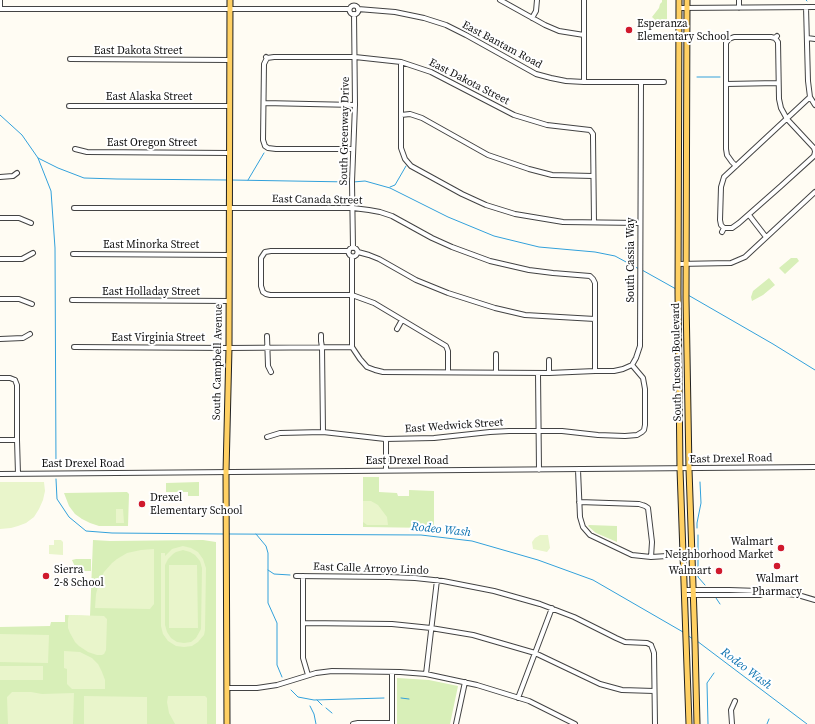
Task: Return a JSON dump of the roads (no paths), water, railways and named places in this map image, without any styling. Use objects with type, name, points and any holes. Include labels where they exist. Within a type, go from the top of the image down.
[{"type":"main road","name":"South Campbell Avenue","points":[[227,724],[226,472],[229,348],[230,0]]},
{"type":"main road","name":"South Tucson Boulevard","points":[[679,0],[678,293],[680,469],[688,724]]},
{"type":"main road","name":"South Tucson Boulevard","points":[[687,0],[686,298],[689,469],[697,724]]},
{"type":"street","points":[[0,0],[0,9],[349,9]]},
{"type":"street","points":[[500,0],[559,31],[584,35]]},
{"type":"street","points":[[532,18],[536,11],[537,0]]},
{"type":"street","points":[[584,0],[584,82]]},
{"type":"street","points":[[739,0],[739,8]]},
{"type":"street","points":[[355,2],[358,12],[354,14],[350,13],[349,9],[355,2]]},
{"type":"street","points":[[806,7],[808,81],[810,97],[815,105]]},
{"type":"street","points":[[679,8],[815,7]]},
{"type":"street","name":"East Bantam Road","points":[[358,9],[395,12],[424,18],[446,25],[536,74],[566,81],[664,82]]},
{"type":"street","name":"South Greenway Drive","points":[[353,248],[353,149],[355,105],[354,14]]},
{"type":"street","points":[[736,166],[727,155],[726,149],[727,38],[776,37],[778,42],[778,83],[781,108],[787,119],[814,148],[815,152],[814,156],[749,215],[732,228],[723,230],[720,220],[720,188],[724,177],[736,166],[787,119],[810,97]]},
{"type":"street","points":[[807,38],[815,39]]},
{"type":"street","name":"East Dakota Street","points":[[264,103],[264,64],[266,58],[274,56],[355,57],[401,62],[431,72],[514,115],[560,128],[591,130],[593,137],[593,176]]},
{"type":"street","name":"East Dakota Street","points":[[70,59],[230,60]]},
{"type":"street","points":[[401,62],[401,148],[405,159],[411,166],[462,194],[486,205],[515,214],[563,222],[640,223]]},
{"type":"street","name":"South Cassia Way","points":[[632,365],[640,346],[641,82]]},
{"type":"street","points":[[726,84],[778,83]]},
{"type":"street","points":[[353,149],[265,148],[263,140],[264,103],[355,105]]},
{"type":"street","name":"East Alaska Street","points":[[69,106],[230,106]]},
{"type":"street","points":[[401,115],[410,114],[422,118],[488,155],[529,169],[552,174],[593,176],[594,222]]},
{"type":"street","name":"East Oregon Street","points":[[75,149],[87,152],[230,152]]},
{"type":"street","points":[[0,177],[13,176],[17,173]]},
{"type":"street","points":[[678,264],[731,263],[745,257],[815,192]]},
{"type":"street","name":"East Canada Street","points":[[74,208],[353,208],[369,210],[392,216],[452,247],[490,261],[529,270],[590,276],[594,278],[595,283],[595,319]]},
{"type":"street","points":[[749,215],[766,237]]},
{"type":"street","points":[[0,218],[18,218],[31,223]]},
{"type":"street","points":[[448,372],[448,351],[446,345],[374,303],[352,295],[266,294],[263,292],[261,286],[262,255],[265,252],[271,251],[348,251],[353,248],[358,252],[369,254],[379,259],[416,280],[448,293],[495,308],[525,315],[595,319],[595,371]]},
{"type":"street","points":[[348,251],[349,255],[352,257],[352,347],[367,367],[383,372],[549,373],[595,371],[614,372],[632,365]]},
{"type":"street","points":[[0,259],[22,258],[33,252]]},
{"type":"street","points":[[352,257],[356,256],[358,252]]},
{"type":"street","name":"East Minorka Street","points":[[73,254],[229,255]]},
{"type":"street","points":[[0,299],[19,299],[32,304]]},
{"type":"street","name":"East Holladay Street","points":[[72,300],[229,301]]},
{"type":"street","points":[[397,329],[402,320]]},
{"type":"street","points":[[0,338],[23,338],[30,334]]},
{"type":"street","points":[[321,335],[323,432]]},
{"type":"street","points":[[267,336],[268,366],[270,372]]},
{"type":"street","name":"East Virginia Street","points":[[74,347],[352,347]]},
{"type":"street","points":[[496,354],[496,372]]},
{"type":"street","points":[[549,360],[549,373]]},
{"type":"street","name":"East Wedwick Street","points":[[267,437],[280,433],[323,432],[386,439],[434,438],[490,432],[562,431],[598,435],[637,435],[643,433],[645,425],[645,389],[643,378],[632,365]]},
{"type":"street","points":[[538,373],[539,470]]},
{"type":"street","points":[[15,380],[19,377]]},
{"type":"street","points":[[0,378],[10,378],[15,380]]},
{"type":"street","points":[[15,380],[17,385],[18,474]]},
{"type":"street","points":[[386,439],[386,470]]},
{"type":"street","points":[[0,440],[17,440]]},
{"type":"street","name":"East Drexel Road","points":[[0,474],[815,467]]},
{"type":"street","points":[[578,470],[580,517],[584,527],[590,535],[632,555],[651,557],[683,555]]},
{"type":"street","points":[[579,502],[646,504],[648,508],[652,542],[651,557]]},
{"type":"street","name":"East Calle Arroyo Lindo","points":[[296,576],[389,577],[437,580],[494,591],[540,604],[552,608],[625,642],[652,644],[654,653],[654,691]]},
{"type":"street","points":[[304,576],[303,658],[308,675]]},
{"type":"street","points":[[426,674],[437,580]]},
{"type":"street","points":[[685,592],[798,595],[815,600]]},
{"type":"street","points":[[518,698],[552,608]]},
{"type":"street","points":[[303,623],[392,624],[431,628],[473,635],[535,653],[600,684],[622,690],[654,691],[655,724]]},
{"type":"street","points":[[227,688],[257,688],[276,686],[308,675],[332,671],[426,674],[477,684],[529,701],[573,723]]},
{"type":"street","points":[[351,724],[392,724],[392,672]]},
{"type":"street","points":[[456,724],[465,682]]},
{"type":"street","points":[[732,724],[731,710],[735,701]]},
{"type":"waterway","points":[[697,77],[720,77]]},
{"type":"waterway","points":[[0,115],[22,135],[38,158],[51,191],[55,248],[56,468]]},
{"type":"waterway","points":[[248,180],[264,153]]},
{"type":"waterway","points":[[38,158],[84,178],[228,180]]},
{"type":"waterway","points":[[390,187],[395,185],[406,166]]},
{"type":"waterway","points":[[231,180],[350,182]]},
{"type":"waterway","points":[[353,182],[365,181],[390,188],[448,217],[494,236],[539,247],[595,252],[615,256],[639,269]]},
{"type":"waterway","points":[[642,270],[676,289]]},
{"type":"waterway","points":[[688,295],[815,370]]},
{"type":"waterway","name":"Rodeo Wash","points":[[56,479],[57,499],[69,517],[86,531],[112,533],[224,534]]},
{"type":"waterway","points":[[697,528],[701,503],[700,482]]},
{"type":"waterway","name":"Rodeo Wash","points":[[229,534],[421,535],[472,541],[538,560],[593,580],[683,632]]},
{"type":"waterway","points":[[256,534],[266,546],[268,553],[268,603],[277,623],[277,665],[282,677]]},
{"type":"waterway","points":[[698,535],[698,577],[705,585]]},
{"type":"waterway","points":[[268,570],[274,574],[290,575]]},
{"type":"waterway","points":[[716,598],[720,604]]},
{"type":"waterway","name":"Rodeo Wash","points":[[687,635],[693,639]]},
{"type":"waterway","name":"Rodeo Wash","points":[[697,641],[807,724]]},
{"type":"waterway","points":[[708,724],[707,683],[714,673]]},
{"type":"waterway","points":[[291,690],[298,697],[314,700],[384,698]]},
{"type":"waterway","points":[[401,698],[409,699]]},
{"type":"waterway","points":[[317,700],[322,705]]},
{"type":"waterway","points":[[310,706],[314,714],[316,724]]},
{"type":"waterway","points":[[326,708],[332,713]]},
{"type":"waterway","points":[[767,724],[769,719]]},
{"type":"place","name":"Esperanza Elementary School","points":[[629,30]]},
{"type":"place","name":"Drexel Elementary School","points":[[142,504]]},
{"type":"place","name":"Walmart Neighborhood Market","points":[[781,548]]},
{"type":"place","name":"Walmart Pharmacy","points":[[777,566]]},
{"type":"place","name":"Walmart","points":[[719,571]]},
{"type":"place","name":"Sierra 2-8 School","points":[[46,576]]}]
